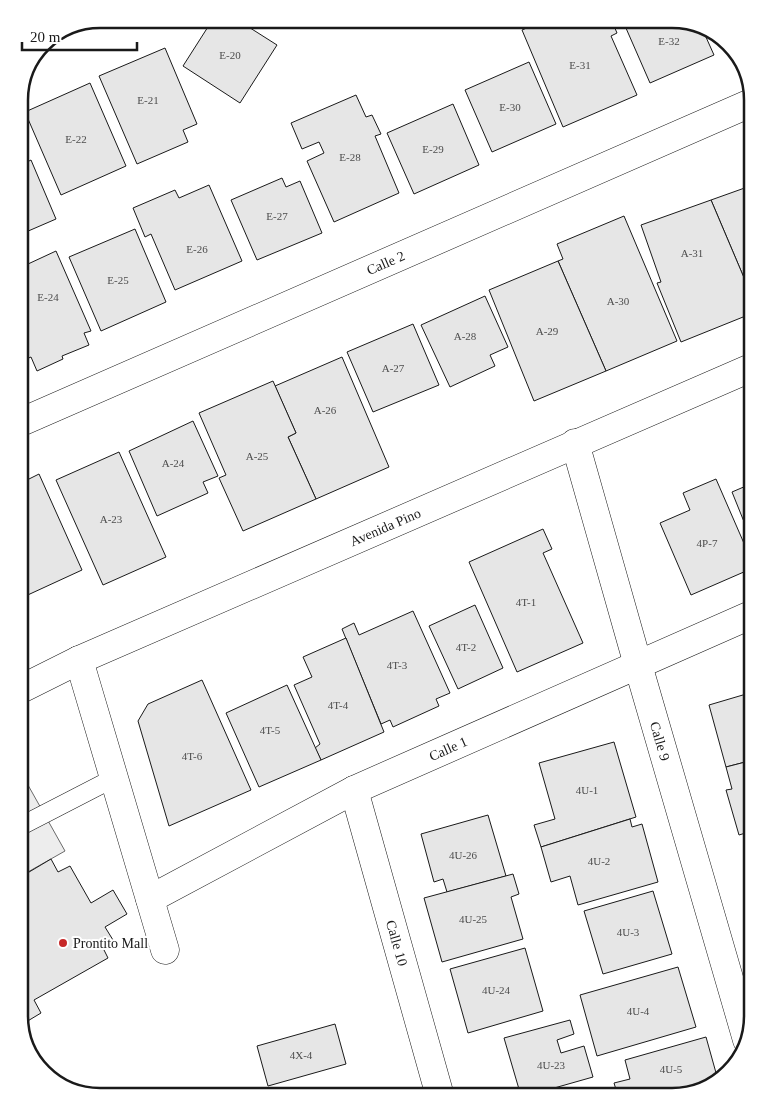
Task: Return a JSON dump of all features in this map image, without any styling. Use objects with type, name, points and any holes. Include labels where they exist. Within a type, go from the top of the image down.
[{"type":"street","name":"Calle 2","points":[[28,419],[744,106]]},
{"type":"street","name":"Avenida Pino","points":[[28,686],[79,660],[744,371]]},
{"type":"street","name":"Calle 9","points":[[575,443],[743,1028]]},
{"type":"street","name":"Calle 1","points":[[150,899],[354,790],[744,618]]},
{"type":"street","points":[[79,660],[164,950]]},
{"type":"street","name":"Calle 10","points":[[354,790],[438,1088]]},
{"type":"lane","points":[[28,823],[114,778]]},
{"type":"shaded area","points":[[28,785],[65,851],[28,872]]},
{"type":"building","points":[[207,28],[250,28],[277,45],[240,103],[183,66]]},
{"type":"building","points":[[527,28],[615,28],[617,33],[611,36],[637,95],[563,127],[522,30]]},
{"type":"building","points":[[626,28],[677,28],[691,30],[705,35],[714,55],[650,83]]},
{"type":"building","points":[[165,48],[197,124],[183,130],[188,142],[137,164],[99,76]]},
{"type":"building","points":[[529,62],[556,124],[492,152],[465,90]]},
{"type":"building","points":[[90,83],[126,166],[61,195],[28,119],[28,111]]},
{"type":"building","points":[[356,95],[366,117],[372,115],[381,134],[375,136],[399,193],[334,222],[307,161],[324,153],[319,142],[302,149],[291,123]]},
{"type":"building","points":[[453,104],[479,165],[414,194],[387,133]]},
{"type":"building","points":[[31,160],[56,219],[28,231],[28,162]]},
{"type":"building","points":[[282,178],[286,187],[300,181],[322,233],[257,260],[231,200]]},
{"type":"building","points":[[209,185],[242,261],[175,290],[151,234],[145,237],[133,208],[175,190],[179,198]]},
{"type":"building","points":[[744,188],[744,278],[711,200]]},
{"type":"building","points":[[711,200],[744,278],[744,317],[681,342],[657,283],[661,282],[641,225]]},
{"type":"building","points":[[624,216],[677,341],[606,371],[558,261],[563,259],[557,244]]},
{"type":"building","points":[[135,229],[166,302],[101,331],[69,257]]},
{"type":"building","points":[[56,251],[91,331],[84,333],[89,345],[62,356],[63,359],[37,371],[31,357],[28,358],[28,264]]},
{"type":"building","points":[[558,261],[606,371],[534,401],[489,290]]},
{"type":"building","points":[[485,296],[508,347],[490,355],[495,366],[450,387],[421,325]]},
{"type":"building","points":[[413,324],[439,385],[373,412],[347,352]]},
{"type":"building","points":[[342,357],[389,467],[316,499],[288,437],[296,433],[275,386]]},
{"type":"building","points":[[273,381],[296,433],[288,437],[316,499],[243,531],[219,478],[226,475],[199,413]]},
{"type":"building","points":[[193,421],[218,476],[203,482],[208,493],[157,516],[129,451]]},
{"type":"building","points":[[119,452],[166,557],[103,585],[56,480]]},
{"type":"building","points":[[39,474],[82,570],[28,595],[28,480]]},
{"type":"building","points":[[716,479],[744,543],[744,572],[691,595],[660,523],[690,510],[683,493]]},
{"type":"building","points":[[744,487],[744,522],[732,492]]},
{"type":"building","points":[[543,529],[552,549],[543,553],[583,643],[517,672],[469,562]]},
{"type":"building","points":[[475,605],[503,668],[458,689],[429,626]]},
{"type":"building","points":[[413,611],[450,693],[436,699],[439,706],[393,727],[390,720],[381,724],[342,629],[354,623],[359,635]]},
{"type":"building","points":[[346,638],[384,732],[321,760],[315,748],[320,744],[294,685],[312,677],[303,657]]},
{"type":"building","points":[[202,680],[251,790],[169,826],[138,721],[148,704]]},
{"type":"building","points":[[287,685],[321,760],[259,787],[226,713]]},
{"type":"building","points":[[744,695],[744,762],[726,767],[709,705]]},
{"type":"building","points":[[614,742],[636,817],[541,847],[534,825],[555,819],[539,763]]},
{"type":"building","points":[[744,762],[744,833],[739,835],[726,790],[732,789],[726,767]]},
{"type":"building","points":[[488,815],[506,876],[447,892],[443,879],[434,882],[421,834]]},
{"type":"building","points":[[630,819],[632,827],[642,824],[658,882],[578,905],[570,876],[551,882],[541,847]]},
{"type":"building","name":"Prontito Mall","points":[[51,859],[58,872],[70,866],[91,903],[113,890],[127,914],[105,927],[113,940],[102,946],[108,958],[34,1000],[41,1013],[28,1021],[28,1016],[28,873]]},
{"type":"building","points":[[513,874],[519,894],[511,897],[523,939],[442,962],[424,898]]},
{"type":"building","points":[[653,891],[672,954],[603,974],[584,911]]},
{"type":"building","points":[[525,948],[543,1011],[468,1033],[450,969]]},
{"type":"building","points":[[678,967],[696,1027],[597,1056],[580,995]]},
{"type":"building","points":[[570,1020],[574,1034],[557,1040],[561,1053],[584,1046],[593,1077],[555,1088],[519,1088],[504,1038]]},
{"type":"building","points":[[335,1024],[346,1064],[268,1086],[257,1046]]},
{"type":"building","points":[[706,1037],[716,1073],[700,1082],[682,1087],[616,1088],[614,1083],[630,1079],[625,1060]]},
{"type":"place","name":"Prontito Mall","points":[[63,943]]}]
